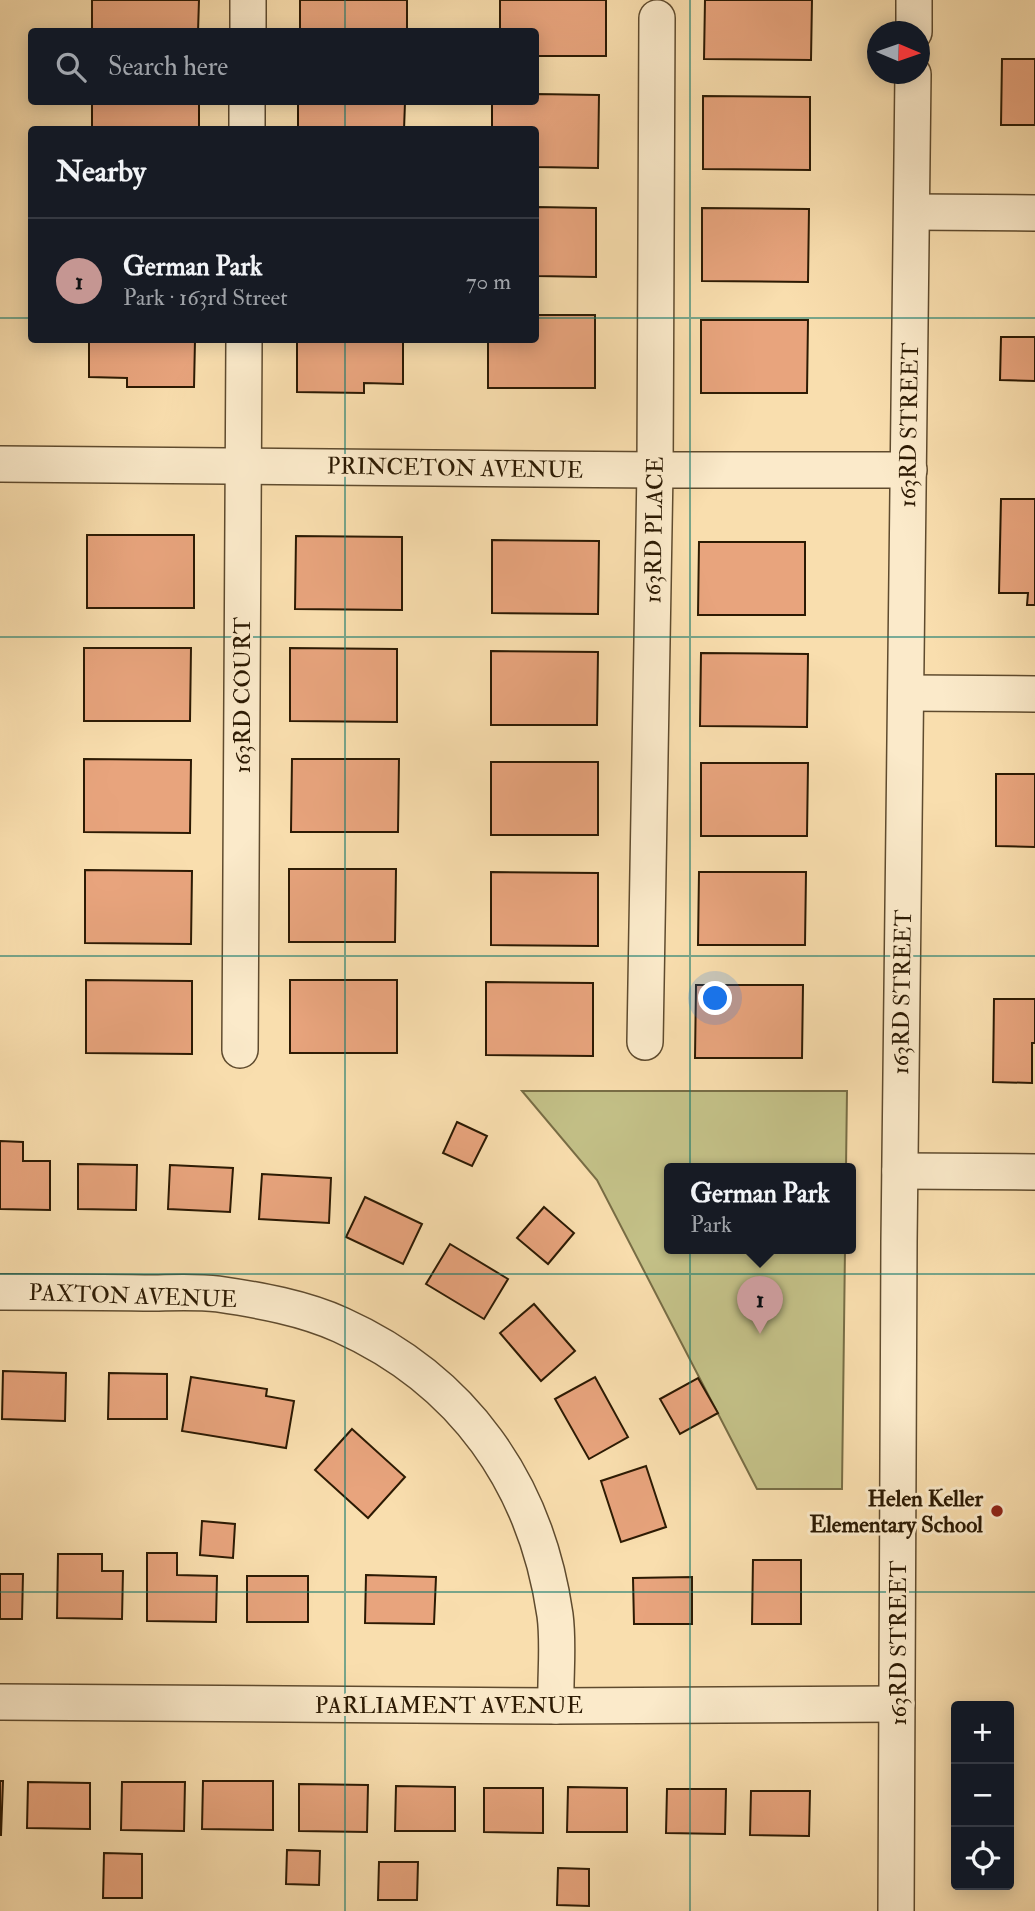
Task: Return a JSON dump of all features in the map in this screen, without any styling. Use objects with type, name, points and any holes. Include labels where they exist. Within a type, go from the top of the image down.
[{"type":"street","points":[[248,0],[248,28]]},
{"type":"street","points":[[914,0],[914,21]]},
{"type":"street","name":"163RD PLACE","points":[[645,1042],[655,470],[657,18]]},
{"type":"street","name":"163RD STREET","points":[[897,1911],[900,1171],[913,84]]},
{"type":"street","points":[[247,105],[247,126]]},
{"type":"street","points":[[912,212],[1035,213]]},
{"type":"street","name":"163RD COURT","points":[[240,1050],[244,343]]},
{"type":"street","name":"PRINCETON AVENUE","points":[[0,464],[909,470]]},
{"type":"street","points":[[906,693],[1035,694]]},
{"type":"street","points":[[900,1171],[1035,1172]]},
{"type":"street","name":"PAXTON AVENUE","points":[[0,1292],[215,1294],[276,1304],[340,1324],[406,1361],[439,1387],[491,1444],[512,1479],[544,1563],[555,1617],[556,1706]]},
{"type":"street","name":"PARLIAMENT AVENUE","points":[[0,1702],[556,1706],[897,1704]]},
{"type":"shaded area","points":[[522,1091],[847,1091],[846,1163],[664,1163],[664,1254],[845,1254],[842,1489],[757,1489],[597,1180]]},
{"type":"building","points":[[92,0],[199,0],[198,28],[92,28]]},
{"type":"building","points":[[300,0],[407,0],[407,28],[300,28]]},
{"type":"building","points":[[500,0],[606,0],[606,56],[539,56],[539,28],[500,28]]},
{"type":"building","points":[[705,0],[812,0],[811,60],[704,59]]},
{"type":"building","points":[[1002,59],[1035,59],[1035,125],[1001,125]]},
{"type":"building","points":[[539,94],[599,95],[598,168],[539,167],[539,126],[492,126],[492,105],[539,105]]},
{"type":"building","points":[[703,96],[810,97],[810,170],[703,169]]},
{"type":"building","points":[[92,105],[199,105],[199,126],[92,126]]},
{"type":"building","points":[[298,105],[405,105],[404,126],[298,126]]},
{"type":"building","points":[[539,207],[596,208],[596,277],[539,276]]},
{"type":"building","points":[[702,208],[809,209],[808,282],[702,281]]},
{"type":"building","points":[[539,315],[595,315],[595,388],[488,388],[488,343],[539,343]]},
{"type":"building","points":[[701,320],[808,320],[807,393],[701,393]]},
{"type":"building","points":[[1001,337],[1035,337],[1035,381],[1000,380]]},
{"type":"building","points":[[89,343],[195,343],[194,387],[127,387],[127,378],[89,377]]},
{"type":"building","points":[[297,343],[403,343],[403,384],[364,383],[364,393],[297,392]]},
{"type":"building","points":[[1001,499],[1035,499],[1035,605],[1027,605],[1028,593],[999,593]]},
{"type":"building","points":[[87,535],[194,535],[194,608],[87,608]]},
{"type":"building","points":[[296,536],[402,537],[402,610],[295,609]]},
{"type":"building","points":[[492,540],[599,541],[598,614],[492,613]]},
{"type":"building","points":[[699,542],[805,542],[805,615],[698,615]]},
{"type":"building","points":[[84,648],[191,648],[190,721],[84,721]]},
{"type":"building","points":[[290,648],[397,649],[397,722],[290,721]]},
{"type":"building","points":[[491,651],[598,652],[597,725],[491,725]]},
{"type":"building","points":[[701,653],[808,654],[807,727],[700,726]]},
{"type":"building","points":[[84,759],[191,760],[190,833],[84,832]]},
{"type":"building","points":[[292,759],[399,759],[398,832],[291,832]]},
{"type":"building","points":[[491,762],[598,762],[598,835],[491,835]]},
{"type":"building","points":[[701,763],[808,763],[807,836],[701,836]]},
{"type":"building","points":[[996,774],[1035,774],[1035,847],[996,846]]},
{"type":"building","points":[[289,869],[396,869],[395,942],[289,942]]},
{"type":"building","points":[[85,870],[192,871],[191,944],[85,943]]},
{"type":"building","points":[[491,872],[598,873],[598,946],[491,945]]},
{"type":"building","points":[[699,872],[806,872],[805,945],[698,945]]},
{"type":"building","points":[[86,980],[192,981],[192,1054],[86,1053]]},
{"type":"building","points":[[290,980],[397,980],[397,1053],[290,1053]]},
{"type":"building","points":[[486,982],[593,983],[593,1056],[486,1055]]},
{"type":"building","points":[[696,985],[803,985],[802,1058],[695,1058]]},
{"type":"building","points":[[994,999],[1035,999],[1032,1083],[993,1082]]},
{"type":"building","points":[[457,1122],[487,1136],[472,1166],[443,1153]]},
{"type":"building","points":[[0,1141],[23,1142],[23,1161],[50,1161],[50,1210],[0,1209]]},
{"type":"building","points":[[78,1164],[137,1165],[136,1210],[78,1209]]},
{"type":"building","points":[[170,1165],[233,1168],[230,1212],[168,1209]]},
{"type":"building","points":[[262,1174],[331,1178],[329,1223],[259,1219]]},
{"type":"building","points":[[365,1197],[422,1224],[403,1264],[346,1237]]},
{"type":"building","points":[[544,1207],[574,1233],[548,1264],[517,1238]]},
{"type":"building","points":[[450,1244],[508,1279],[484,1319],[426,1284]]},
{"type":"building","points":[[534,1304],[575,1351],[541,1381],[500,1333]]},
{"type":"building","points":[[3,1371],[66,1373],[65,1421],[2,1419]]},
{"type":"building","points":[[109,1373],[167,1374],[167,1419],[108,1419]]},
{"type":"building","points":[[191,1377],[267,1389],[266,1396],[294,1401],[286,1448],[182,1431]]},
{"type":"building","points":[[595,1377],[628,1437],[589,1459],[555,1399]]},
{"type":"building","points":[[698,1378],[718,1413],[680,1434],[660,1399]]},
{"type":"building","points":[[352,1429],[405,1477],[368,1518],[315,1470]]},
{"type":"building","points":[[646,1466],[666,1527],[621,1542],[601,1481]]},
{"type":"building","points":[[202,1521],[235,1524],[233,1558],[200,1555]]},
{"type":"building","points":[[147,1553],[177,1553],[177,1575],[217,1576],[216,1622],[147,1621]]},
{"type":"building","points":[[58,1554],[102,1554],[102,1571],[123,1571],[122,1619],[57,1618]]},
{"type":"building","points":[[753,1560],[801,1560],[801,1624],[752,1624]]},
{"type":"building","points":[[0,1574],[23,1574],[22,1619],[0,1619]]},
{"type":"building","points":[[366,1575],[436,1577],[434,1624],[365,1623]]},
{"type":"building","points":[[247,1576],[308,1576],[308,1622],[247,1622]]},
{"type":"building","points":[[692,1577],[692,1624],[634,1624],[633,1578]]},
{"type":"building","points":[[0,1781],[3,1781],[1,1835],[0,1835]]},
{"type":"building","points":[[203,1781],[273,1781],[273,1830],[202,1829]]},
{"type":"building","points":[[28,1782],[90,1783],[90,1829],[27,1828]]},
{"type":"building","points":[[122,1782],[185,1782],[184,1831],[121,1830]]},
{"type":"building","points":[[299,1784],[368,1785],[367,1832],[299,1831]]},
{"type":"building","points":[[396,1786],[455,1787],[455,1831],[395,1831]]},
{"type":"building","points":[[568,1787],[627,1788],[627,1832],[567,1832]]},
{"type":"building","points":[[484,1788],[543,1788],[543,1833],[484,1832]]},
{"type":"building","points":[[667,1789],[726,1789],[725,1834],[666,1833]]},
{"type":"building","points":[[751,1791],[810,1791],[809,1836],[750,1835]]},
{"type":"building","points":[[287,1850],[320,1851],[319,1885],[286,1884]]},
{"type":"building","points":[[104,1853],[142,1854],[142,1898],[103,1898]]},
{"type":"building","points":[[379,1862],[418,1862],[417,1900],[378,1900]]},
{"type":"building","points":[[558,1868],[589,1869],[589,1906],[557,1905]]},
{"type":"place","name":"German Park","points":[[760,1334]]},
{"type":"place","name":"Helen Keller Elementary School","points":[[997,1511]]}]
